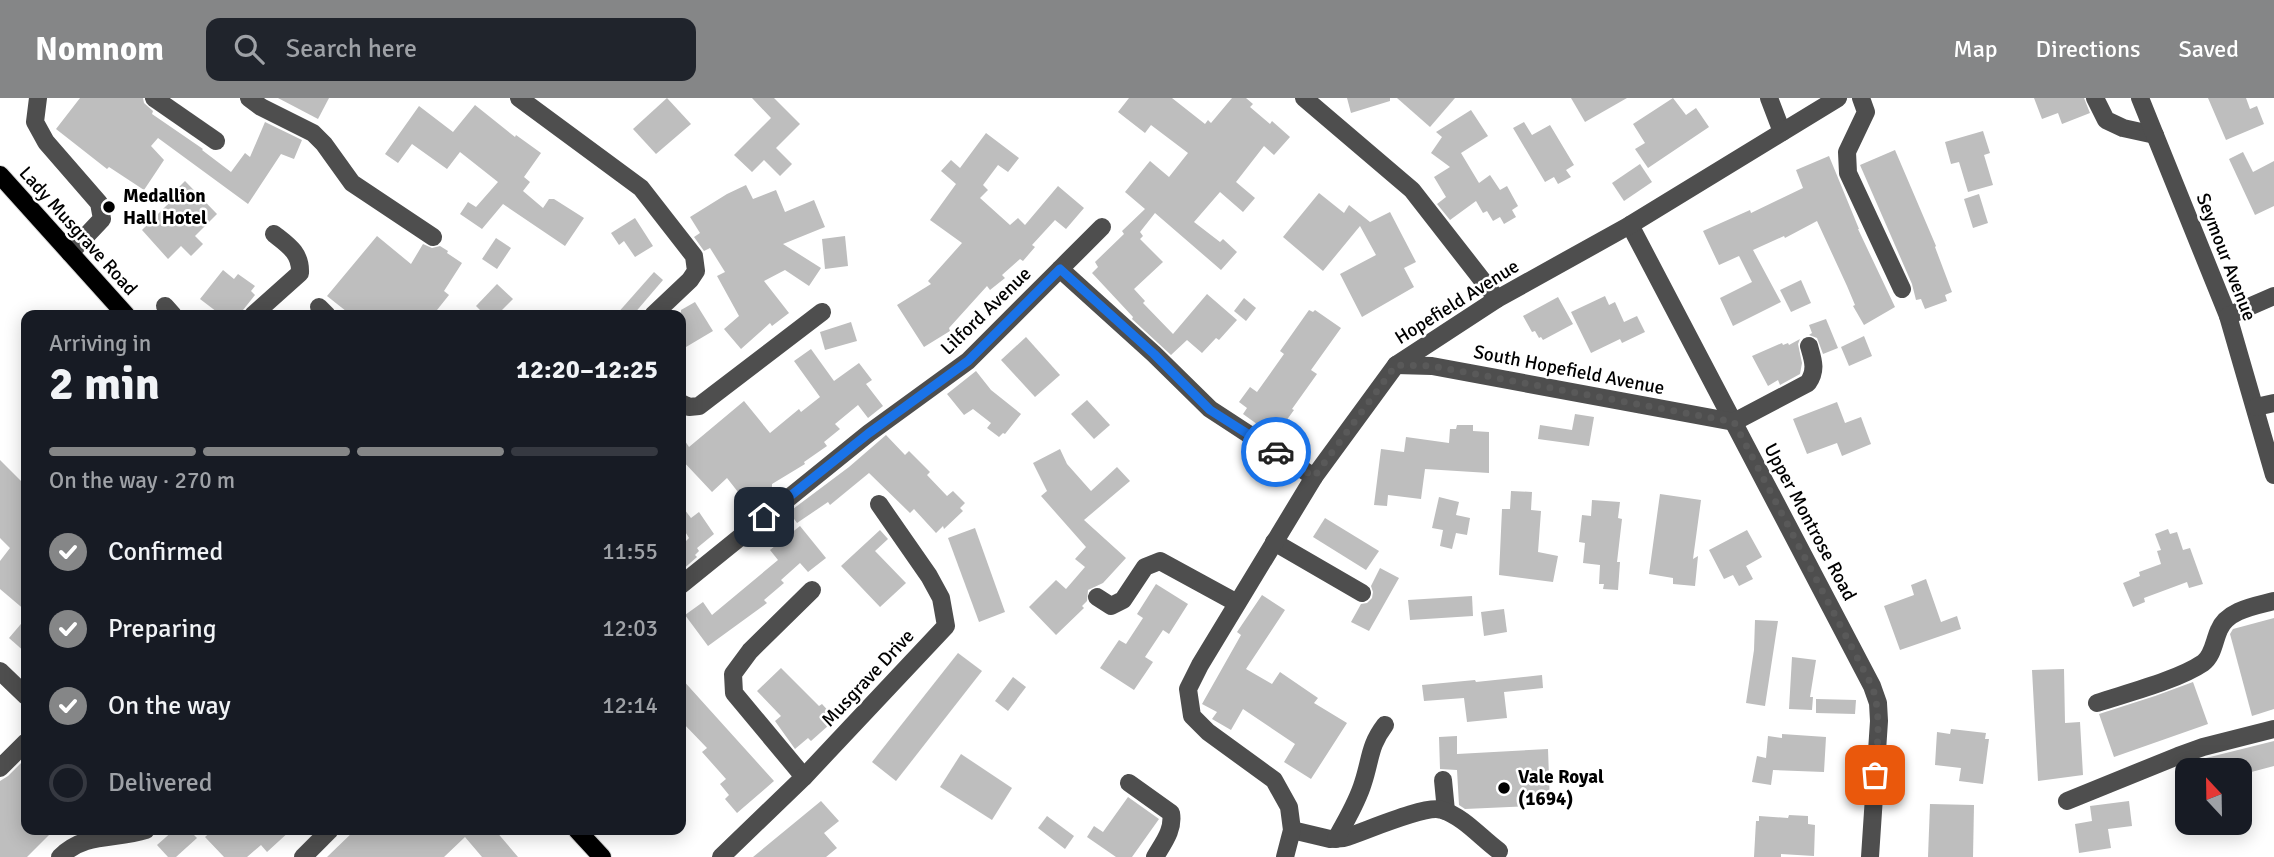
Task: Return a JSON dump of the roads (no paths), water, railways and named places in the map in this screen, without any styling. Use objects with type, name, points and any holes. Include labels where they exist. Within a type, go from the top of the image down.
[{"type":"main road","name":"Lady Musgrave Road","points":[[0,175],[121,310]]},
{"type":"main road","points":[[581,835],[600,856]]},
{"type":"street","points":[[38,98],[35,122],[46,142],[99,203],[102,219],[70,253]]},
{"type":"street","points":[[154,98],[216,142]]},
{"type":"street","points":[[249,98],[261,107],[313,133],[352,183],[433,237]]},
{"type":"street","points":[[519,98],[640,188],[694,256],[696,271],[658,310]]},
{"type":"street","points":[[1304,98],[1412,190],[1497,299]]},
{"type":"street","points":[[1769,98],[1782,132]]},
{"type":"street","name":"Hopefield Avenue","points":[[1285,857],[1292,830],[1289,807],[1274,780],[1208,732],[1192,716],[1188,689],[1314,477],[1396,365],[1497,299],[1630,225],[1838,98]]},
{"type":"street","points":[[1861,98],[1866,112],[1847,152],[1848,173],[1902,289]]},
{"type":"street","points":[[2095,98],[2106,120],[2123,128],[2155,135]]},
{"type":"street","name":"Seymour Avenue","points":[[2140,98],[2228,316],[2256,407],[2268,428],[2274,475]]},
{"type":"street","name":"Upper Montrose Road","points":[[1630,225],[1872,686],[1878,703],[1879,721],[1870,857]]},
{"type":"street","points":[[1060,269],[1102,227]]},
{"type":"street","points":[[259,310],[300,273],[300,262],[293,249],[274,234]]},
{"type":"street","name":"Lilford Avenue","points":[[686,581],[869,433],[968,361],[1060,269],[1154,354],[1210,410],[1314,477]]},
{"type":"street","points":[[2228,316],[2274,296]]},
{"type":"street","points":[[686,406],[699,406],[822,312]]},
{"type":"street","points":[[1734,422],[1808,383],[1815,368],[1809,346]]},
{"type":"street","name":"South Hopefield Avenue","points":[[1396,365],[1432,366],[1734,422]]},
{"type":"street","points":[[2256,407],[2274,403]]},
{"type":"street","name":"Musgrave Drive","points":[[721,857],[804,777],[946,626],[941,598],[935,587],[879,505]]},
{"type":"street","points":[[1274,542],[1362,593]]},
{"type":"street","points":[[1097,597],[1111,607],[1123,600],[1145,567],[1160,561],[1237,603]]},
{"type":"street","points":[[804,777],[734,694],[733,674],[750,651],[812,590]]},
{"type":"street","points":[[2097,703],[2206,662],[2219,628],[2229,617],[2274,601]]},
{"type":"street","points":[[0,671],[21,691]]},
{"type":"street","points":[[1336,839],[1356,804],[1373,742],[1385,724]]},
{"type":"street","points":[[2067,801],[2203,747],[2274,729]]},
{"type":"street","points":[[0,768],[21,747]]},
{"type":"street","points":[[1443,780],[1446,811]]},
{"type":"street","points":[[1129,783],[1171,813],[1169,832],[1155,857]]},
{"type":"street","points":[[1292,830],[1336,839],[1367,831],[1422,810],[1438,808],[1467,824],[1499,851]]},
{"type":"street","points":[[61,857],[78,843],[124,835]]},
{"type":"street","points":[[303,857],[325,835]]},
{"type":"place","name":"Medallion Hall Hotel","points":[[109,207]]},
{"type":"place","name":"Vale Royal (1694)","points":[[1504,788]]}]
